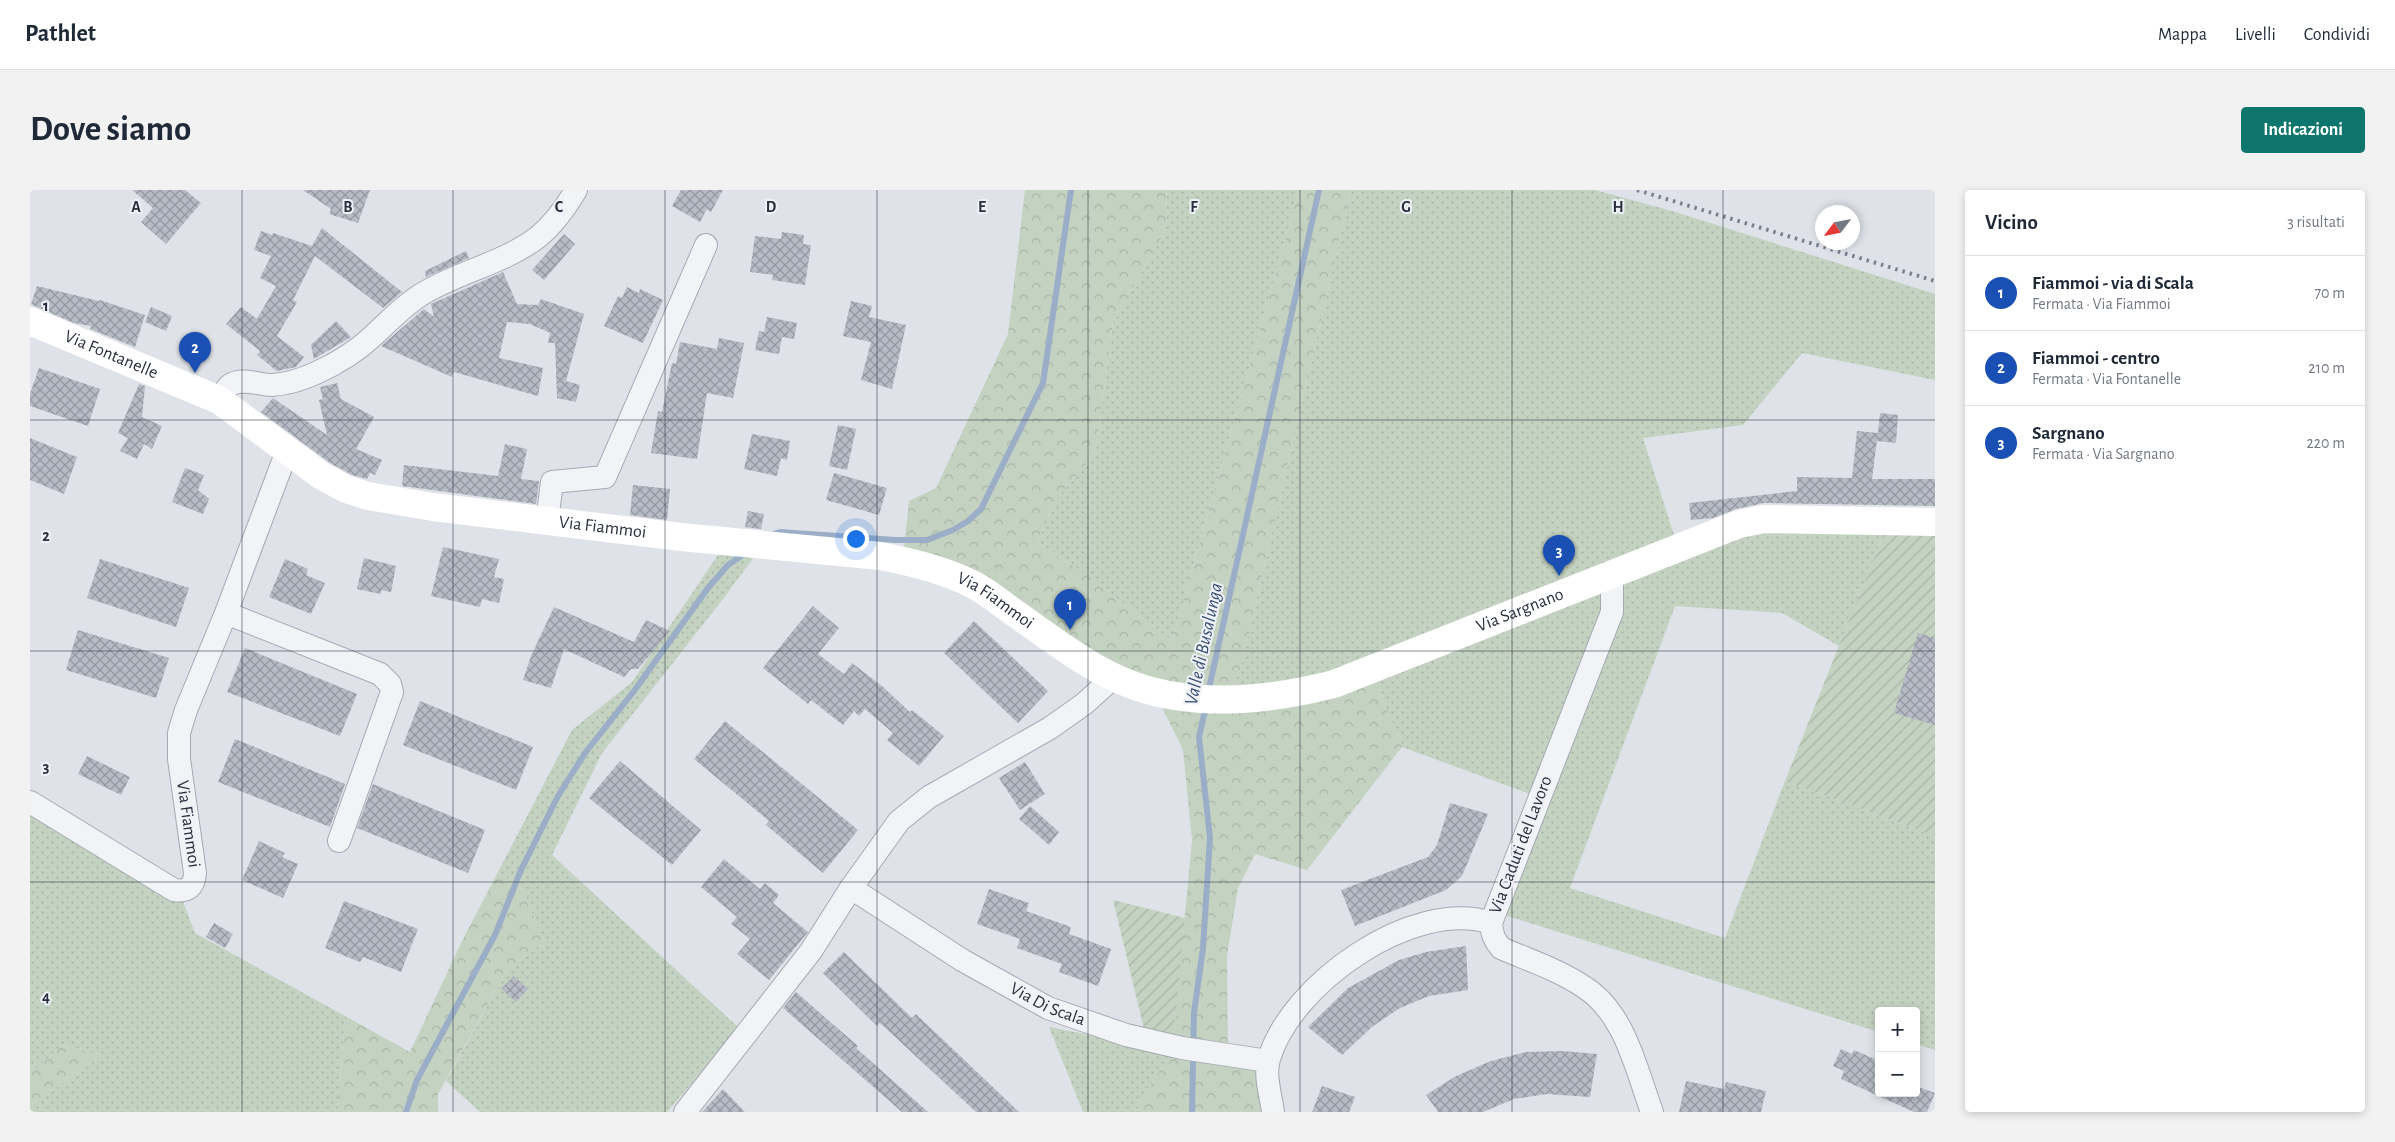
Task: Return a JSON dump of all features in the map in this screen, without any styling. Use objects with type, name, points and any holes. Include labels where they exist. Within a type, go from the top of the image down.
[{"type":"street","points":[[219,400],[231,384],[245,382],[269,385],[289,383],[316,373],[339,361],[372,337],[396,312],[419,296],[445,280],[523,247],[553,223],[576,190]]},
{"type":"street","name":"Via Fiammoi","points":[[547,521],[552,482],[605,477],[706,245]]},
{"type":"street","name":"Via Fontanelle","points":[[30,321],[219,400]]},
{"type":"street","name":"Via Fiammoi","points":[[219,400],[322,476],[346,489],[368,496],[433,507],[547,521],[880,556],[954,576],[975,585],[1049,636],[1109,674]]},
{"type":"street","name":"Via Fiammoi","points":[[30,802],[167,886],[183,891],[190,888],[194,882],[195,873],[179,759],[179,733],[186,710],[226,613],[288,451]]},
{"type":"street","name":"Via Sargnano","points":[[1109,674],[1143,688],[1193,698],[1257,699],[1295,694],[1334,684],[1738,524],[1764,520],[1935,522]]},
{"type":"street","name":"Via Caduti del Lavoro","points":[[1605,576],[1612,585],[1612,612],[1491,923],[1495,940],[1501,948],[1574,981],[1598,998],[1610,1011],[1626,1043],[1652,1112]]},
{"type":"street","points":[[226,613],[380,674],[390,684],[392,692],[339,841]]},
{"type":"street","points":[[685,1112],[811,951],[851,888],[899,821],[929,797],[1050,728],[1084,704],[1104,685],[1109,674]]},
{"type":"street","name":"Via Di Scala","points":[[851,888],[962,960],[1048,1008],[1126,1035],[1182,1048],[1268,1061]]},
{"type":"street","points":[[1273,1112],[1268,1061],[1278,1037],[1297,1010],[1322,983],[1374,943],[1397,932],[1428,922],[1455,917],[1479,919],[1491,923]]},
{"type":"green space","points":[[1025,190],[1167,190],[1166,229],[1113,321],[1096,451],[1058,497],[1037,542],[1092,579],[1172,641],[1299,190],[1351,190],[1241,668],[1223,711],[1376,682],[1402,747],[1307,870],[1255,854],[1238,888],[1227,956],[1228,1058],[1261,1065],[1267,1112],[1138,1112],[1139,1103],[1172,1051],[1192,840],[1183,750],[1160,703],[904,549],[909,501],[936,488],[1008,334]]},
{"type":"green space","points":[[1167,190],[1299,190],[1172,641],[1092,579],[1037,542],[1058,497],[1096,451],[1113,321],[1166,229]]},
{"type":"green space","points":[[1351,190],[1595,190],[1672,211],[1935,294],[1935,380],[1802,353],[1743,425],[1643,438],[1681,557],[1756,532],[1886,528],[1839,646],[1782,613],[1675,606],[1570,888],[1725,938],[1785,781],[1935,836],[1935,1050],[1920,1045],[1920,1007],[1875,1007],[1875,1031],[1504,915],[1544,799],[1402,747],[1376,682],[1223,711],[1241,668]]},
{"type":"green space","points":[[1935,523],[1935,836],[1785,781],[1886,528]]},
{"type":"green space","points":[[722,549],[760,549],[602,753],[552,855],[739,1028],[667,1112],[480,1112],[446,1081],[507,970],[544,942],[522,888],[498,872],[572,730],[632,682]]},
{"type":"green space","points":[[30,810],[182,899],[195,933],[345,1016],[338,1112],[30,1112],[30,1106],[102,1055],[62,1045],[30,1075]]},
{"type":"green space","points":[[498,872],[522,888],[544,942],[507,970],[438,1094],[438,1112],[338,1112],[345,1016],[410,1052],[463,939]]},
{"type":"green space","points":[[1113,900],[1185,918],[1172,1051],[1148,1046]]},
{"type":"green space","points":[[1049,1027],[1172,1051],[1139,1103],[1138,1112],[1083,1112]]},
{"type":"green space","points":[[62,1045],[102,1055],[30,1106],[30,1075]]},
{"type":"building","points":[[132,190],[185,190],[201,203],[166,244],[141,222],[153,208]]},
{"type":"building","points":[[303,190],[370,190],[358,223],[329,214],[331,209]]},
{"type":"building","points":[[681,190],[723,190],[711,212],[707,209],[700,222],[672,206]]},
{"type":"building","points":[[322,228],[402,292],[383,308],[315,256],[293,300],[297,302],[277,336],[304,357],[296,367],[277,371],[257,355],[260,351],[226,324],[241,307],[257,319],[276,286],[260,278],[271,256],[254,250],[261,231],[312,246]]},
{"type":"building","points":[[782,232],[804,235],[803,244],[811,245],[805,285],[772,280],[773,275],[750,272],[755,236],[781,239]]},
{"type":"building","points":[[564,234],[575,244],[544,280],[532,270]]},
{"type":"building","points":[[466,251],[469,258],[426,277],[425,271]]},
{"type":"building","points":[[503,272],[517,304],[538,305],[541,299],[584,314],[566,381],[580,385],[576,402],[557,398],[555,343],[548,343],[550,333],[530,324],[507,322],[499,358],[543,368],[538,396],[454,372],[452,377],[381,346],[424,309],[434,317],[431,304]]},
{"type":"building","points":[[37,286],[100,300],[145,315],[135,347],[90,329],[91,326],[74,323],[31,304]]},
{"type":"building","points":[[627,287],[639,293],[640,289],[663,300],[643,343],[604,326],[618,296],[622,298]]},
{"type":"building","points":[[851,301],[872,306],[869,317],[906,325],[892,389],[861,380],[871,342],[843,336]]},
{"type":"building","points":[[151,307],[172,316],[166,331],[145,322]]},
{"type":"building","points":[[767,317],[797,323],[794,339],[782,337],[779,354],[755,350],[759,331],[764,332]]},
{"type":"building","points":[[336,321],[351,337],[314,359],[311,345]]},
{"type":"building","points":[[719,338],[744,343],[733,398],[707,393],[697,459],[651,453],[658,411],[662,412],[672,363],[676,364],[680,342],[717,349]]},
{"type":"building","points":[[39,368],[100,389],[88,426],[30,406],[30,394]]},
{"type":"building","points":[[337,383],[341,399],[374,417],[356,449],[382,460],[375,475],[370,473],[367,479],[352,475],[330,463],[261,412],[273,398],[327,435],[319,400],[323,399],[320,387]]},
{"type":"building","points":[[139,384],[145,386],[142,417],[162,426],[152,449],[144,444],[137,459],[120,451],[128,438],[118,433]]},
{"type":"building","points":[[1880,413],[1898,415],[1896,443],[1877,441]]},
{"type":"building","points":[[838,425],[856,429],[847,470],[829,466]]},
{"type":"building","points":[[1857,431],[1878,433],[1872,479],[1935,479],[1935,506],[1764,503],[1736,509],[1713,518],[1691,520],[1689,503],[1797,491],[1797,477],[1852,478]]},
{"type":"building","points":[[752,434],[790,441],[787,460],[781,458],[777,476],[744,469]]},
{"type":"building","points":[[30,438],[77,457],[64,494],[30,480]]},
{"type":"building","points":[[505,444],[527,449],[521,479],[539,481],[536,504],[402,486],[404,465],[498,476]]},
{"type":"building","points":[[185,468],[204,475],[198,490],[209,499],[203,514],[172,502]]},
{"type":"building","points":[[834,473],[887,488],[879,515],[826,500]]},
{"type":"building","points":[[633,485],[670,489],[667,520],[630,515]]},
{"type":"building","points":[[748,511],[764,514],[761,529],[745,527]]},
{"type":"building","points":[[443,547],[499,559],[494,577],[504,579],[499,603],[482,599],[480,607],[431,596]]},
{"type":"building","points":[[364,558],[396,566],[391,592],[381,590],[381,594],[357,589]]},
{"type":"building","points":[[100,559],[189,588],[176,627],[87,598]]},
{"type":"building","points":[[285,559],[308,569],[306,575],[325,583],[311,614],[269,597]]},
{"type":"building","points":[[813,606],[839,628],[818,654],[844,674],[852,663],[883,687],[910,712],[912,710],[944,736],[919,766],[887,740],[893,733],[865,709],[859,716],[854,711],[843,725],[811,700],[808,704],[763,668]]},
{"type":"building","points":[[554,607],[634,642],[646,620],[670,631],[638,669],[631,669],[624,677],[564,649],[551,688],[523,680],[531,656]]},
{"type":"building","points":[[974,621],[1048,691],[1018,723],[944,653]]},
{"type":"building","points":[[78,630],[169,658],[156,698],[66,670]]},
{"type":"building","points":[[1918,633],[1935,638],[1935,725],[1894,713]]},
{"type":"building","points":[[245,648],[357,694],[340,736],[227,692]]},
{"type":"building","points":[[420,701],[533,747],[516,790],[403,745]]},
{"type":"building","points":[[725,721],[858,830],[823,873],[766,825],[769,821],[694,759]]},
{"type":"building","points":[[235,739],[345,784],[330,827],[218,782]]},
{"type":"building","points":[[87,756],[130,777],[121,795],[78,774]]},
{"type":"building","points":[[620,761],[701,830],[672,865],[589,798]]},
{"type":"building","points":[[1025,762],[1045,794],[1020,810],[999,778]]},
{"type":"building","points":[[373,784],[485,830],[468,873],[357,828]]},
{"type":"building","points":[[1450,803],[1488,814],[1462,876],[1446,890],[1355,926],[1341,890],[1428,857],[1437,845]]},
{"type":"building","points":[[1030,806],[1059,832],[1049,845],[1019,819]]},
{"type":"building","points":[[259,841],[285,853],[282,857],[298,864],[283,898],[242,880]]},
{"type":"building","points":[[724,859],[760,889],[765,883],[779,895],[773,903],[808,932],[769,980],[737,954],[750,939],[731,924],[737,917],[701,887]]},
{"type":"building","points":[[989,889],[1029,903],[1026,911],[1071,927],[1069,934],[1111,949],[1098,986],[1059,972],[1062,964],[1017,948],[1020,939],[977,924]]},
{"type":"building","points":[[344,901],[418,929],[401,972],[363,957],[360,962],[325,948]]},
{"type":"building","points":[[214,923],[233,934],[225,948],[206,937]]},
{"type":"building","points":[[1466,946],[1468,990],[1429,996],[1400,1008],[1373,1026],[1342,1055],[1308,1027],[1348,988],[1399,960],[1426,952]]},
{"type":"building","points":[[844,952],[912,1018],[916,1014],[1019,1112],[976,1112],[880,1023],[877,1026],[823,973]]},
{"type":"building","points":[[514,976],[528,989],[516,1002],[501,989]]},
{"type":"building","points":[[796,992],[858,1046],[856,1048],[928,1112],[902,1112],[783,1008]]},
{"type":"building","points":[[1841,1049],[1852,1054],[1854,1050],[1875,1059],[1875,1094],[1841,1079],[1844,1071],[1833,1066]]},
{"type":"building","points":[[1562,1051],[1597,1054],[1590,1097],[1547,1094],[1514,1099],[1483,1112],[1438,1112],[1426,1095],[1456,1076],[1491,1061],[1526,1052]]},
{"type":"building","points":[[1686,1081],[1724,1089],[1726,1082],[1766,1091],[1761,1112],[1679,1112]]},
{"type":"building","points":[[1322,1086],[1355,1097],[1349,1112],[1312,1112]]},
{"type":"building","points":[[1920,1087],[1935,1093],[1927,1112],[1914,1112],[1881,1097],[1920,1097]]},
{"type":"building","points":[[723,1089],[745,1112],[702,1112]]},
{"type":"waterway","points":[[771,535],[780,532],[895,540],[927,540],[953,530],[968,521],[981,509],[1043,383],[1071,190]]},
{"type":"waterway","name":"Valle di Busalunga","points":[[1208,693],[1319,190]]},
{"type":"waterway","points":[[406,1112],[417,1080],[495,935],[521,870],[558,796],[585,753],[634,691],[708,588],[728,565],[747,552]]},
{"type":"waterway","name":"Valle di Busalunga","points":[[1192,1112],[1194,1013],[1203,948],[1210,838],[1199,737],[1206,706]]},
{"type":"railway","points":[[1637,190],[1935,281]]},
{"type":"place","name":"Fiammoi - centro","points":[[195,373]]},
{"type":"place","name":"Sargnano","points":[[1559,576]]},
{"type":"place","name":"Fiammoi - via di Scala","points":[[1070,630]]}]
